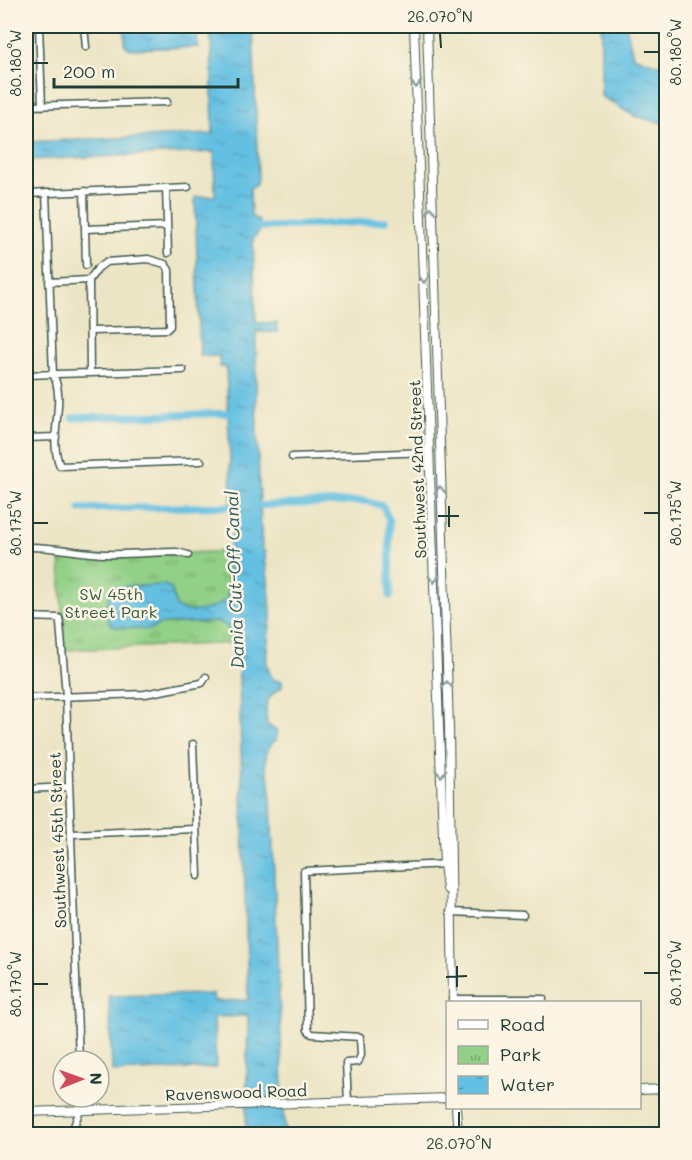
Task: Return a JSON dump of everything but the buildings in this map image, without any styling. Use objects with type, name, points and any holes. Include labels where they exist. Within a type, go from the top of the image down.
[{"type":"street","points":[[39,26],[42,106]]},
{"type":"street","points":[[84,26],[86,47]]},
{"type":"street","name":"Southwest 42nd Street","points":[[414,26],[435,600],[453,1001]]},
{"type":"street","name":"Southwest 42nd Street","points":[[427,26],[444,615],[448,864]]},
{"type":"street","points":[[26,106],[167,102]]},
{"type":"street","points":[[26,194],[188,187]]},
{"type":"street","points":[[166,188],[168,253]]},
{"type":"street","points":[[84,191],[86,265]]},
{"type":"street","points":[[46,193],[53,374],[58,383],[56,437],[60,466],[201,461]]},
{"type":"street","points":[[85,229],[167,226]]},
{"type":"street","points":[[90,373],[91,331],[88,280],[106,262],[148,259],[162,261],[169,270],[170,326],[166,329],[91,331]]},
{"type":"street","points":[[49,282],[88,280]]},
{"type":"street","points":[[26,375],[183,370]]},
{"type":"street","points":[[428,382],[437,401]]},
{"type":"street","points":[[26,438],[56,437]]},
{"type":"street","points":[[292,457],[430,452]]},
{"type":"street","points":[[26,547],[53,546],[74,551],[107,554],[177,552],[188,555]]},
{"type":"street","points":[[435,600],[439,611],[444,615]]},
{"type":"street","name":"Southwest 45th Street","points":[[26,617],[59,618],[66,696],[79,1049]]},
{"type":"street","points":[[26,698],[154,693],[202,683],[206,677]]},
{"type":"street","points":[[194,744],[198,876]]},
{"type":"street","points":[[26,789],[69,787]]},
{"type":"street","points":[[71,834],[195,829]]},
{"type":"street","points":[[348,1101],[346,1063],[358,1062],[361,1055],[360,1037],[312,1034],[308,1030],[304,871],[448,864]]},
{"type":"street","points":[[450,912],[523,915]]},
{"type":"street","points":[[453,1001],[543,999]]},
{"type":"street","points":[[641,1090],[666,1089]]},
{"type":"street","name":"Ravenswood Road","points":[[26,1112],[446,1098]]},
{"type":"street","points":[[456,1109],[458,1134]]},
{"type":"street","points":[[71,1134],[80,1110]]},
{"type":"green space","name":"SW 45th Street Park","points":[[235,551],[237,643],[64,650],[60,558]]},
{"type":"water","name":"Dania Cut-Off Canal","points":[[125,26],[253,26],[258,179],[255,186],[250,187],[251,216],[259,221],[259,232],[253,239],[256,323],[277,323],[277,332],[256,332],[256,404],[262,551],[265,551],[271,608],[267,666],[274,680],[282,681],[282,687],[272,694],[267,703],[267,725],[278,731],[276,740],[267,753],[266,764],[270,781],[285,1134],[246,1134],[248,1016],[214,1017],[216,1068],[112,1072],[109,996],[213,994],[214,1001],[248,1000],[238,645],[226,626],[220,622],[160,624],[149,630],[116,627],[109,623],[107,614],[108,600],[114,587],[165,585],[171,588],[176,607],[189,611],[211,608],[228,597],[230,537],[233,534],[226,367],[220,367],[219,356],[200,356],[195,197],[215,196],[214,152],[26,160],[26,142],[213,134],[211,35],[197,35],[198,47],[130,49],[125,45]]},
{"type":"water","points":[[601,26],[626,26],[633,56],[661,66],[666,63],[666,124],[634,116],[601,96]]},
{"type":"waterway","points":[[251,228],[386,221]]},
{"type":"waterway","points":[[73,418],[235,413]]},
{"type":"waterway","name":"Dania Cut-Off Canal","points":[[251,506],[365,501],[383,506],[389,520],[390,596]]},
{"type":"waterway","name":"Dania Cut-Off Canal","points":[[80,509],[240,506]]}]
